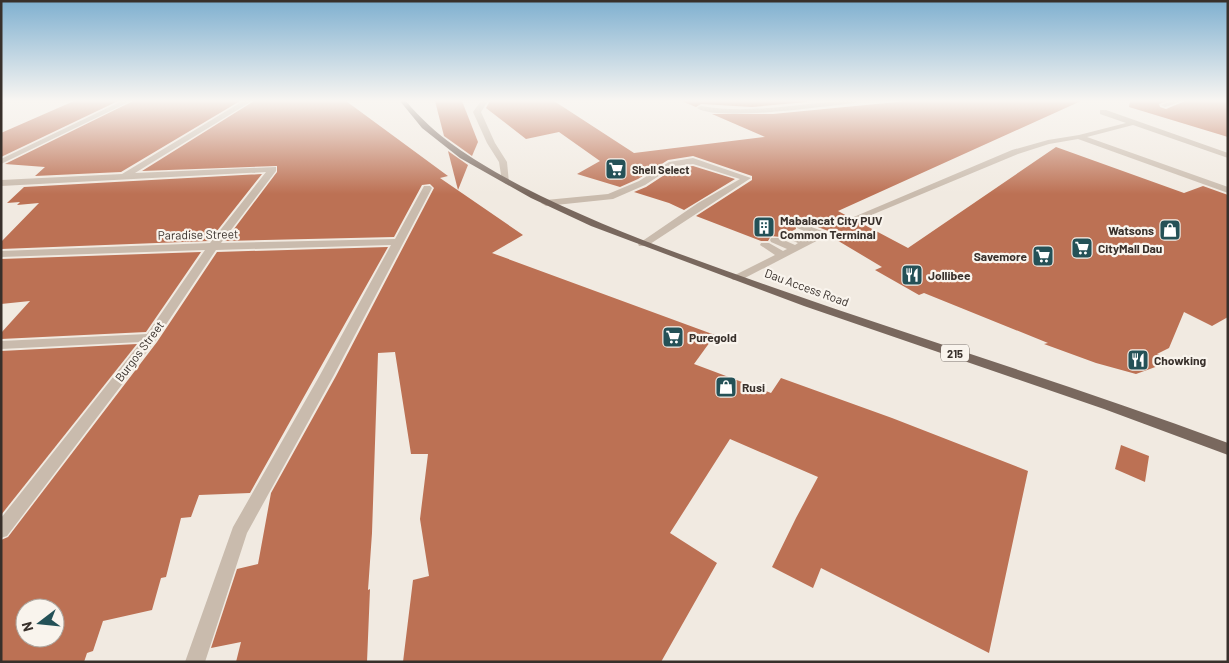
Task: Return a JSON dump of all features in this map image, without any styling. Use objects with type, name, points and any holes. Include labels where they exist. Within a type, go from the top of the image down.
[{"type":"main road","name":"Dau Access Road","points":[[431,132],[465,159],[506,182],[546,203],[643,244],[826,310],[1064,389],[1228,449]]},
{"type":"street","points":[[1,162],[63,132]]},
{"type":"street","points":[[1,183],[123,178],[198,132]]},
{"type":"street","points":[[485,132],[490,143],[503,162],[506,182]]},
{"type":"street","points":[[854,219],[1015,152],[1048,142],[1099,132]]},
{"type":"street","points":[[1159,132],[1228,156]]},
{"type":"street","points":[[1079,137],[1228,190]]},
{"type":"street","points":[[546,203],[610,197],[642,183],[672,164],[685,161],[694,161],[747,178],[701,205],[643,244]]},
{"type":"street","name":"Burgos Street","points":[[1,531],[150,338],[213,246],[273,169],[123,178]]},
{"type":"street","points":[[195,662],[239,532],[327,375],[396,242],[427,188]]},
{"type":"street","points":[[783,236],[805,244]]},
{"type":"street","points":[[783,236],[805,244]]},
{"type":"street","points":[[783,236],[805,244]]},
{"type":"street","name":"Paradise Street","points":[[1,254],[73,250],[396,242]]},
{"type":"street","points":[[737,278],[805,244]]},
{"type":"street","points":[[1,344],[150,338]]},
{"type":"building","points":[[3,132],[53,132],[1,157],[1,133]]},
{"type":"building","points":[[70,132],[188,132],[121,172],[35,176],[45,167],[5,164]]},
{"type":"building","points":[[204,132],[388,132],[448,176],[440,178],[523,235],[492,253],[715,335],[694,364],[771,393],[781,378],[892,418],[1028,471],[989,653],[821,568],[813,588],[772,567],[818,477],[730,439],[670,533],[717,563],[661,662],[403,662],[413,580],[429,576],[420,519],[428,454],[411,454],[395,352],[378,353],[372,533],[368,590],[370,589],[367,662],[236,662],[241,642],[211,648],[237,569],[258,564],[271,493],[336,376],[434,188],[430,184],[422,185],[394,237],[225,241],[277,172],[277,166],[142,171]]},
{"type":"building","points":[[443,132],[474,132],[478,142],[472,156],[444,136]]},
{"type":"building","points":[[517,132],[602,132],[634,153],[765,137],[753,132],[1013,132],[838,211],[849,217],[847,219],[850,222],[859,222],[908,248],[1056,147],[1184,193],[1203,186],[1228,195],[1228,317],[1212,326],[1184,312],[1169,348],[1157,354],[1172,361],[1136,374],[1096,363],[1044,344],[1048,343],[924,293],[919,295],[875,270],[882,267],[830,236],[832,235],[831,232],[802,221],[795,224],[796,229],[792,231],[781,231],[781,237],[771,236],[768,241],[761,241],[696,216],[752,180],[752,176],[693,156],[668,160],[638,179],[620,187],[577,174],[600,161],[559,132],[526,139]]},
{"type":"building","points":[[1211,132],[1228,132],[1228,137]]},
{"type":"building","points":[[448,151],[468,165],[458,190]]},
{"type":"building","points":[[693,166],[735,179],[684,210],[669,203],[634,192],[646,187],[675,168]]},
{"type":"building","points":[[262,174],[209,241],[1,249],[1,242],[39,203],[17,205],[20,202],[7,203],[24,187]]},
{"type":"building","points":[[388,247],[250,493],[199,495],[191,517],[181,518],[166,577],[161,578],[152,610],[103,621],[93,651],[87,653],[84,662],[1,662],[1,540],[8,537],[157,342],[217,252]]},
{"type":"building","points":[[201,252],[146,332],[1,339],[1,333],[30,301],[1,304],[1,259]]},
{"type":"building","points":[[137,344],[1,515],[1,351]]},
{"type":"building","points":[[1121,445],[1149,456],[1145,482],[1115,469]]},
{"type":"place","name":"Shell Select","points":[[616,169]]},
{"type":"place","name":"Mabalacat City PUV Common Terminal","points":[[764,227]]},
{"type":"place","name":"Watsons","points":[[1170,230]]},
{"type":"place","name":"CityMall Dau","points":[[1082,248]]},
{"type":"place","name":"Savemore","points":[[1043,256]]},
{"type":"place","name":"Jollibee","points":[[912,275]]},
{"type":"place","name":"Puregold","points":[[673,337]]},
{"type":"place","name":"Chowking","points":[[1138,360]]},
{"type":"place","name":"Rusi","points":[[726,387]]}]
